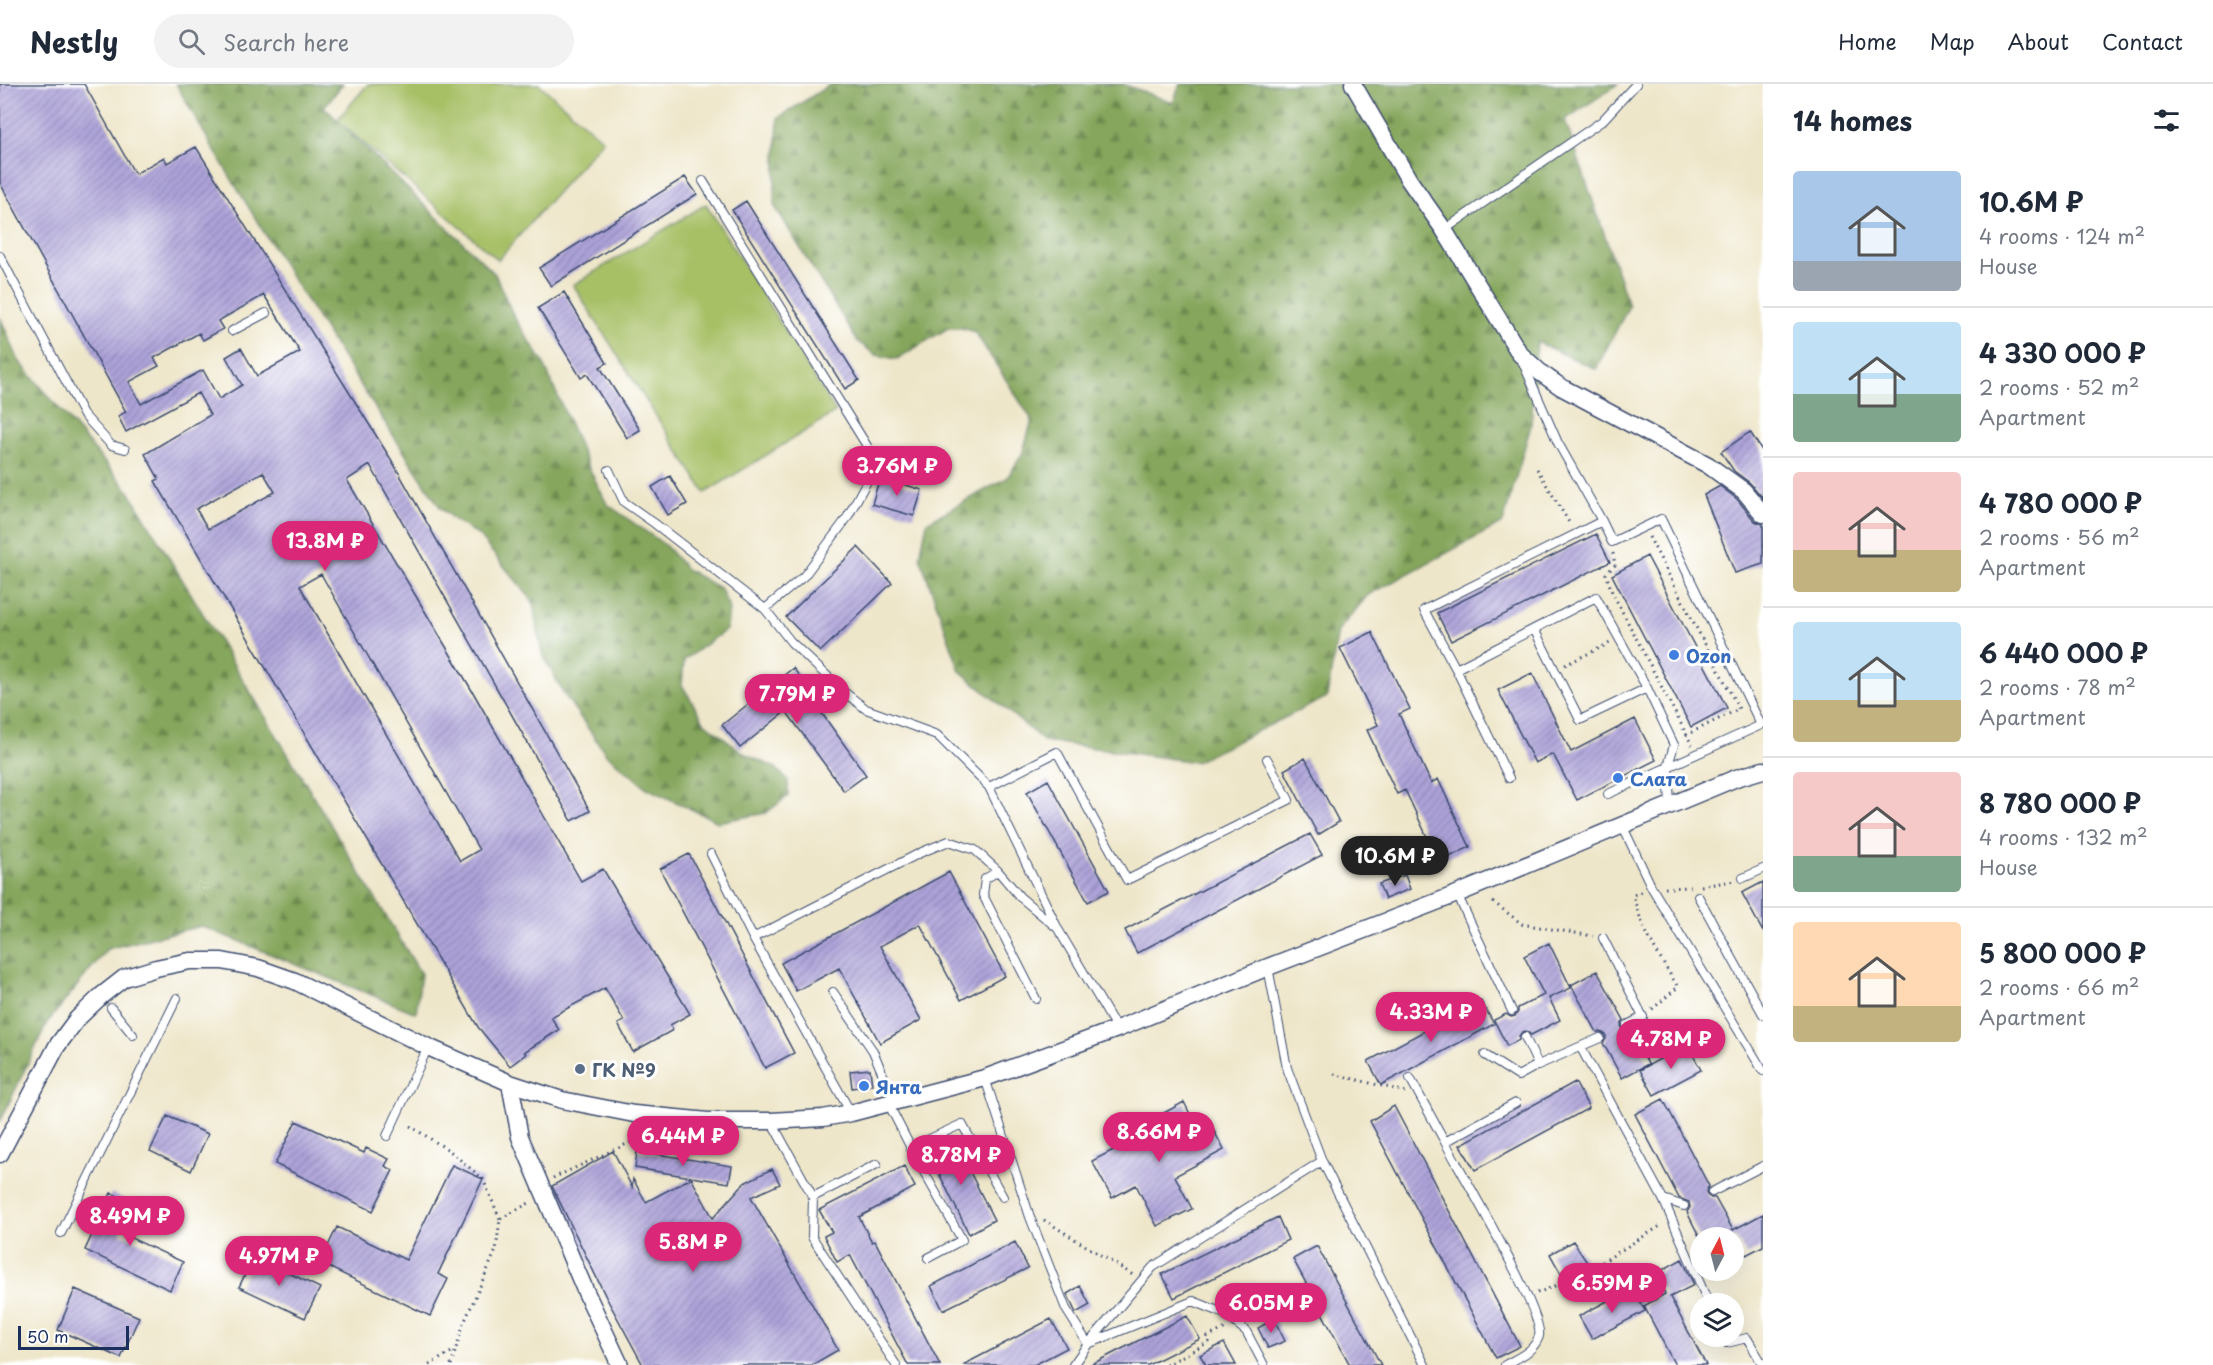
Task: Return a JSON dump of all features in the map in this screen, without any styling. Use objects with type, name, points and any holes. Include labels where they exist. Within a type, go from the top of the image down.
[{"type":"street","points":[[1353,84],[1409,180],[1444,230],[1520,354],[1561,387],[1708,465],[1744,491],[1763,514]]},
{"type":"street","points":[[0,1154],[57,1046],[77,1019],[124,978],[156,968],[190,961],[222,961],[258,968],[296,981],[428,1047],[510,1083],[562,1100],[634,1114],[708,1121],[823,1118],[851,1113],[985,1078],[1116,1029],[1457,894],[1736,778],[1763,770]]},
{"type":"street","points":[[510,1083],[520,1137],[538,1191],[620,1365]]},
{"type":"lane","points":[[1444,230],[1602,120],[1636,84]]},
{"type":"lane","points":[[703,181],[867,446],[867,481],[847,518],[804,576],[765,609]]},
{"type":"lane","points":[[0,256],[83,414],[111,445],[125,449]]},
{"type":"lane","points":[[232,331],[266,313]]},
{"type":"lane","points":[[1520,354],[1558,443],[1612,542],[1661,519],[1761,725],[1608,794]]},
{"type":"lane","points":[[609,470],[624,502],[765,609],[791,642],[844,692],[866,709],[937,735],[988,787],[1059,929],[1116,1029]]},
{"type":"lane","points":[[1509,778],[1456,669],[1424,610],[1602,520]]},
{"type":"lane","points":[[1456,669],[1596,597],[1647,688],[1674,745],[1668,766],[1670,805]]},
{"type":"lane","points":[[1533,629],[1580,720],[1647,688]]},
{"type":"lane","points":[[988,787],[1057,752],[1127,880],[1289,800],[1267,759]]},
{"type":"lane","points":[[1622,825],[1652,888],[1760,1061],[1763,1071]]},
{"type":"lane","points":[[753,938],[922,852],[949,841],[975,850],[998,871],[1020,897],[1059,929]]},
{"type":"lane","points":[[711,854],[753,938],[851,1113]]},
{"type":"lane","points":[[1743,878],[1763,869]]},
{"type":"lane","points":[[998,871],[985,879],[983,895],[1036,999]]},
{"type":"lane","points":[[1457,894],[1512,1011]]},
{"type":"lane","points":[[1698,896],[1763,1014]]},
{"type":"lane","points":[[1603,938],[1643,1017],[1627,1025]]},
{"type":"lane","points":[[1268,967],[1287,1068],[1323,1161],[1425,1365]]},
{"type":"lane","points":[[833,992],[873,1051],[910,1148],[962,1240],[928,1258]]},
{"type":"lane","points":[[61,1233],[177,998]]},
{"type":"lane","points":[[111,1008],[133,1035]]},
{"type":"lane","points":[[1525,1037],[1538,1065]]},
{"type":"lane","points":[[1485,1055],[1518,1076],[1600,1038]]},
{"type":"lane","points":[[387,1136],[428,1047]]},
{"type":"lane","points":[[1581,1048],[1663,1199],[1704,1293]]},
{"type":"lane","points":[[985,1078],[1027,1210],[1066,1309],[1088,1344]]},
{"type":"lane","points":[[1410,1078],[1520,1280],[1539,1325],[1539,1336],[1531,1350],[1504,1365]]},
{"type":"lane","points":[[1445,1142],[1516,1103]]},
{"type":"lane","points":[[771,1121],[813,1197],[812,1238],[896,1365]]},
{"type":"lane","points":[[910,1148],[962,1124],[1003,1197]]},
{"type":"lane","points":[[1073,1365],[1153,1267],[1323,1161]]},
{"type":"lane","points":[[813,1197],[877,1164]]},
{"type":"lane","points":[[1712,1192],[1763,1166]]},
{"type":"lane","points":[[1663,1199],[1684,1206]]},
{"type":"lane","points":[[1088,1344],[1193,1301],[1223,1313],[1246,1331],[1264,1365]]},
{"type":"lane","points":[[1744,1339],[1747,1338],[1763,1365]]},
{"type":"path","points":[[1537,469],[1575,534]]},
{"type":"path","points":[[1644,527],[1739,710],[1686,735]]},
{"type":"path","points":[[1612,542],[1615,565],[1606,574],[1612,592],[1697,754]]},
{"type":"path","points":[[1555,671],[1633,631]]},
{"type":"path","points":[[1643,1017],[1678,987],[1646,934],[1633,895],[1652,888]]},
{"type":"path","points":[[1493,902],[1522,924],[1603,938]]},
{"type":"path","points":[[1335,1074],[1419,1095]]},
{"type":"path","points":[[410,1126],[450,1151],[483,1179],[500,1219],[496,1250],[463,1325],[451,1365]]},
{"type":"path","points":[[500,1219],[538,1191],[631,1142]]},
{"type":"path","points":[[1027,1210],[1142,1280]]},
{"type":"path","points":[[1527,1297],[1578,1277],[1671,1219]]},
{"type":"path","points":[[1166,1365],[1209,1342],[1207,1337],[1236,1323]]},
{"type":"path","points":[[429,1365],[455,1350]]},
{"type":"green space","points":[[176,84],[343,84],[324,107],[495,274],[514,317],[543,362],[607,504],[665,545],[686,569],[721,589],[729,608],[727,629],[684,660],[682,685],[704,722],[745,754],[776,768],[788,781],[788,796],[766,813],[718,822],[647,788],[606,754],[564,694],[542,653],[532,600],[478,535],[454,520],[440,507],[272,245]]},
{"type":"green space","points":[[368,84],[539,84],[603,140],[498,260],[337,120]]},
{"type":"green space","points":[[831,84],[1123,84],[1173,103],[1180,84],[1618,84],[1565,120],[1629,306],[1596,369],[1537,342],[1531,425],[1503,523],[1368,595],[1338,631],[1327,697],[1195,762],[1044,741],[960,671],[920,557],[927,522],[1007,478],[1022,455],[1032,420],[975,332],[962,328],[948,328],[897,359],[876,355],[857,341],[774,205],[778,118]]},
{"type":"green space","points":[[706,204],[836,412],[705,493],[573,285]]},
{"type":"green space","points":[[0,317],[19,361],[128,490],[421,974],[416,1013],[201,926],[107,949],[47,1023],[0,1122]]},
{"type":"building","points":[[0,84],[84,84],[135,174],[164,157],[167,163],[196,147],[392,461],[590,811],[572,821],[370,465],[347,480],[474,694],[581,881],[603,869],[690,1014],[670,1025],[673,1030],[633,1052],[618,1024],[624,1021],[605,988],[551,1017],[559,1030],[524,1052],[526,1054],[510,1066],[478,1027],[155,481],[159,479],[145,454],[210,415],[198,393],[126,432],[118,416],[126,412],[0,183]],"holes":[[[264,295],[300,352],[257,376],[241,348],[226,357],[242,385],[219,399],[203,370],[141,404],[129,382],[159,366],[154,358],[199,333],[203,340],[223,329],[218,321]],[[263,472],[275,492],[208,529],[196,509]],[[321,574],[479,850],[460,861],[300,586]]]},
{"type":"building","points":[[685,177],[697,194],[551,286],[539,268]]},
{"type":"building","points":[[746,201],[859,380],[845,389],[732,210]]},
{"type":"building","points":[[564,292],[607,363],[600,367],[640,430],[627,438],[587,374],[581,378],[538,308]]},
{"type":"building","points":[[1750,432],[1763,452],[1763,498],[1750,483],[1734,471],[1721,452]]},
{"type":"building","points":[[670,476],[687,504],[668,515],[652,487]]},
{"type":"building","points":[[880,477],[922,490],[914,516],[872,504]]},
{"type":"building","points":[[1720,486],[1737,499],[1755,521],[1763,524],[1763,564],[1735,573],[1704,495]]},
{"type":"building","points":[[1596,534],[1610,562],[1451,641],[1437,613]]},
{"type":"building","points":[[858,547],[892,583],[820,652],[786,617]]},
{"type":"building","points":[[1647,556],[1727,708],[1691,727],[1612,575]]},
{"type":"building","points":[[1372,632],[1410,709],[1399,714],[1431,783],[1438,779],[1470,847],[1439,862],[1405,790],[1397,794],[1367,730],[1378,725],[1340,648]]},
{"type":"building","points":[[793,668],[811,691],[808,694],[866,775],[844,791],[786,711],[740,748],[722,725]]},
{"type":"building","points":[[1532,673],[1571,752],[1635,719],[1656,760],[1577,800],[1553,754],[1535,763],[1498,690]]},
{"type":"building","points":[[1305,758],[1339,822],[1318,835],[1284,770]]},
{"type":"building","points":[[1048,780],[1109,891],[1088,902],[1027,792]]},
{"type":"building","points":[[1310,834],[1322,855],[1137,953],[1125,930]]},
{"type":"building","points":[[689,854],[794,1053],[765,1068],[660,869]]},
{"type":"building","points":[[949,872],[1005,976],[961,1000],[920,924],[880,946],[921,1020],[880,1043],[839,968],[796,991],[781,963]]},
{"type":"building","points":[[1405,875],[1410,889],[1385,899],[1379,884]]},
{"type":"building","points":[[1763,882],[1763,932],[1742,893]]},
{"type":"building","points":[[1549,943],[1571,988],[1549,998],[1560,1020],[1531,1035],[1526,1031],[1522,1032],[1519,1040],[1507,1046],[1494,1020],[1506,1014],[1511,1017],[1515,1016],[1518,1008],[1544,995],[1524,956]]},
{"type":"building","points":[[1597,971],[1624,1020],[1621,1024],[1622,1028],[1630,1031],[1648,1064],[1622,1078],[1603,1043],[1606,1035],[1597,1032],[1571,985]]},
{"type":"building","points":[[1481,1001],[1494,1024],[1381,1085],[1368,1061]]},
{"type":"building","points":[[1687,1044],[1701,1070],[1654,1095],[1640,1070]]},
{"type":"building","points":[[870,1069],[872,1085],[852,1088],[850,1071]]},
{"type":"building","points":[[1575,1082],[1589,1108],[1475,1170],[1460,1145]]},
{"type":"building","points":[[1663,1099],[1709,1186],[1706,1191],[1707,1195],[1715,1198],[1731,1227],[1694,1227],[1687,1212],[1690,1207],[1689,1202],[1679,1198],[1635,1114]]},
{"type":"building","points":[[1184,1102],[1200,1134],[1212,1127],[1224,1150],[1175,1176],[1192,1209],[1157,1226],[1136,1185],[1112,1198],[1092,1161],[1154,1129],[1149,1121]]},
{"type":"building","points":[[1394,1106],[1520,1346],[1496,1358],[1370,1121]]},
{"type":"building","points":[[167,1116],[208,1134],[191,1171],[150,1151]]},
{"type":"building","points":[[296,1121],[364,1153],[366,1148],[389,1159],[385,1166],[393,1170],[373,1211],[275,1164]]},
{"type":"building","points":[[953,1138],[994,1220],[969,1234],[928,1151]]},
{"type":"building","points":[[613,1151],[632,1187],[633,1179],[646,1202],[691,1178],[713,1218],[744,1183],[772,1169],[780,1184],[751,1197],[838,1350],[812,1365],[643,1365],[606,1297],[552,1186]]},
{"type":"building","points":[[637,1151],[732,1166],[729,1183],[635,1168]]},
{"type":"building","points":[[452,1165],[483,1179],[438,1274],[448,1279],[430,1316],[320,1263],[337,1227],[406,1260]]},
{"type":"building","points":[[904,1166],[915,1187],[859,1217],[872,1242],[875,1241],[940,1365],[908,1365],[850,1255],[837,1262],[824,1236],[832,1232],[819,1210]]},
{"type":"building","points":[[111,1193],[133,1203],[120,1233],[183,1262],[170,1290],[85,1250]]},
{"type":"building","points":[[1763,1214],[1763,1246],[1746,1255],[1744,1227],[1739,1227]]},
{"type":"building","points":[[1278,1217],[1288,1240],[1174,1298],[1162,1274]]},
{"type":"building","points":[[1573,1241],[1588,1264],[1564,1279],[1550,1254]]},
{"type":"building","points":[[1015,1242],[1028,1268],[943,1310],[931,1286]]},
{"type":"building","points":[[1317,1246],[1381,1365],[1350,1365],[1293,1259]]},
{"type":"building","points":[[254,1256],[320,1288],[305,1318],[239,1287]]},
{"type":"building","points":[[1682,1259],[1690,1281],[1694,1285],[1670,1297],[1690,1335],[1690,1347],[1696,1347],[1706,1365],[1675,1365],[1644,1306],[1665,1294],[1655,1274]]},
{"type":"building","points":[[1080,1286],[1090,1305],[1076,1313],[1067,1294]]},
{"type":"building","points":[[1632,1288],[1645,1311],[1592,1339],[1579,1316]]},
{"type":"building","points":[[75,1289],[139,1317],[121,1358],[58,1330]]},
{"type":"building","points":[[1187,1316],[1200,1339],[1148,1365],[1090,1365]]},
{"type":"building","points":[[1051,1319],[1067,1348],[1034,1365],[963,1365]]},
{"type":"building","points":[[1274,1319],[1285,1341],[1268,1348],[1258,1328]]},
{"type":"building","points":[[1224,1343],[1236,1365],[1206,1365],[1200,1355]]},
{"type":"place","name":"Ozon","points":[[1674,655]]},
{"type":"place","name":"Слата","points":[[1618,778]]},
{"type":"place","name":"ГК №9","points":[[580,1069]]},
{"type":"place","name":"Янта","points":[[864,1086]]}]
